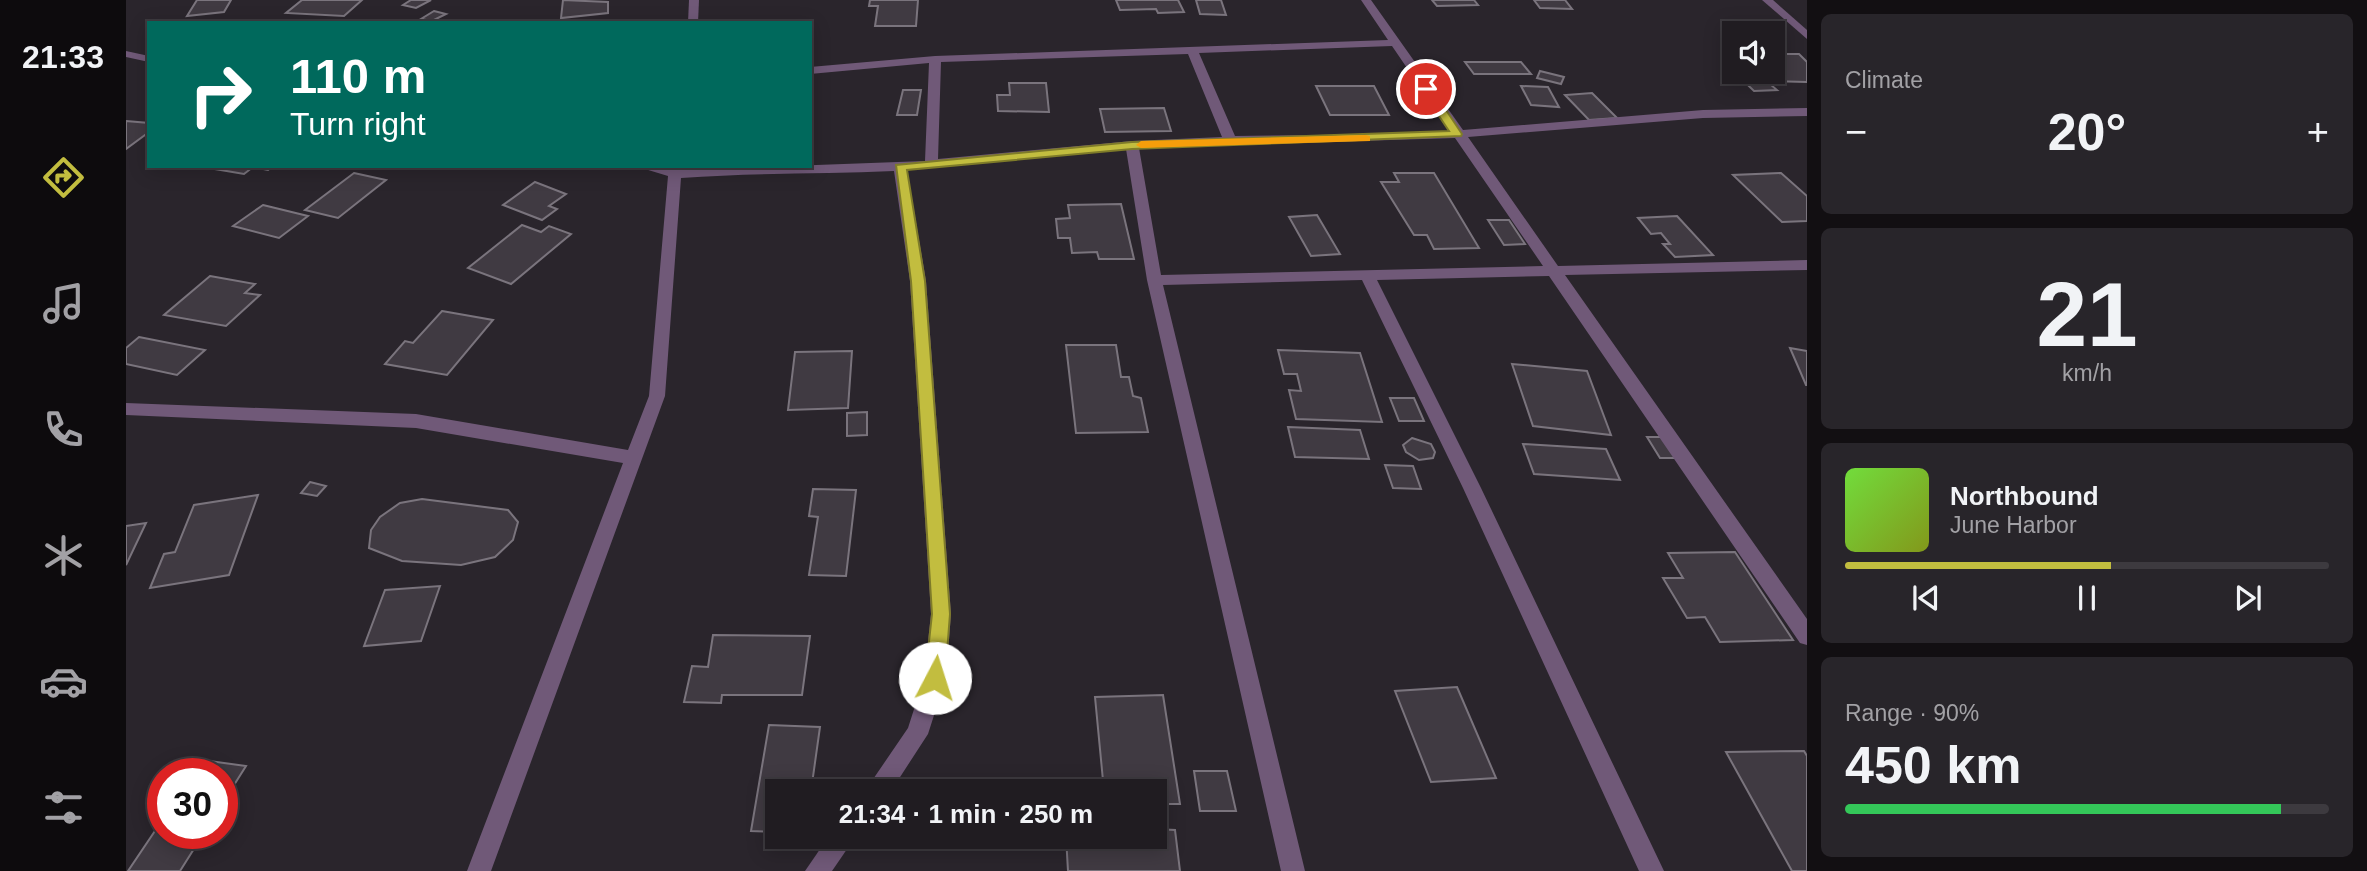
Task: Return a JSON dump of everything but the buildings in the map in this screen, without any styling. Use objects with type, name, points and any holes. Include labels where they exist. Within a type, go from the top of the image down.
[{"type":"street","points":[[692,21],[694,0]]},
{"type":"street","points":[[1366,0],[1807,636]]},
{"type":"street","points":[[1768,0],[1807,36]]},
{"type":"street","points":[[812,71],[935,59],[1395,43]]},
{"type":"street","points":[[1192,50],[1230,140]]},
{"type":"street","points":[[126,54],[147,59]]},
{"type":"street","points":[[931,165],[935,59]]},
{"type":"street","points":[[479,871],[657,396],[675,170],[900,167],[1054,150],[1132,145],[1230,140],[1413,138],[1703,114],[1807,112]]},
{"type":"street","points":[[1132,145],[1154,280],[1293,871]]},
{"type":"street","points":[[886,779],[918,734],[935,678],[941,614],[918,281],[900,167]]},
{"type":"street","points":[[1154,280],[1807,265]]},
{"type":"street","points":[[1367,275],[1490,525],[1652,871]]},
{"type":"street","points":[[126,409],[416,421],[634,458]]},
{"type":"street","points":[[817,871],[834,849]]},
{"type":"slow traffic","points":[[1141,145],[1230,140],[1366,138]]},
{"type":"route","points":[[935,678],[941,614],[918,281],[900,167],[1054,150],[1132,145],[1230,140],[1413,138],[1457,134],[1426,89]]}]
